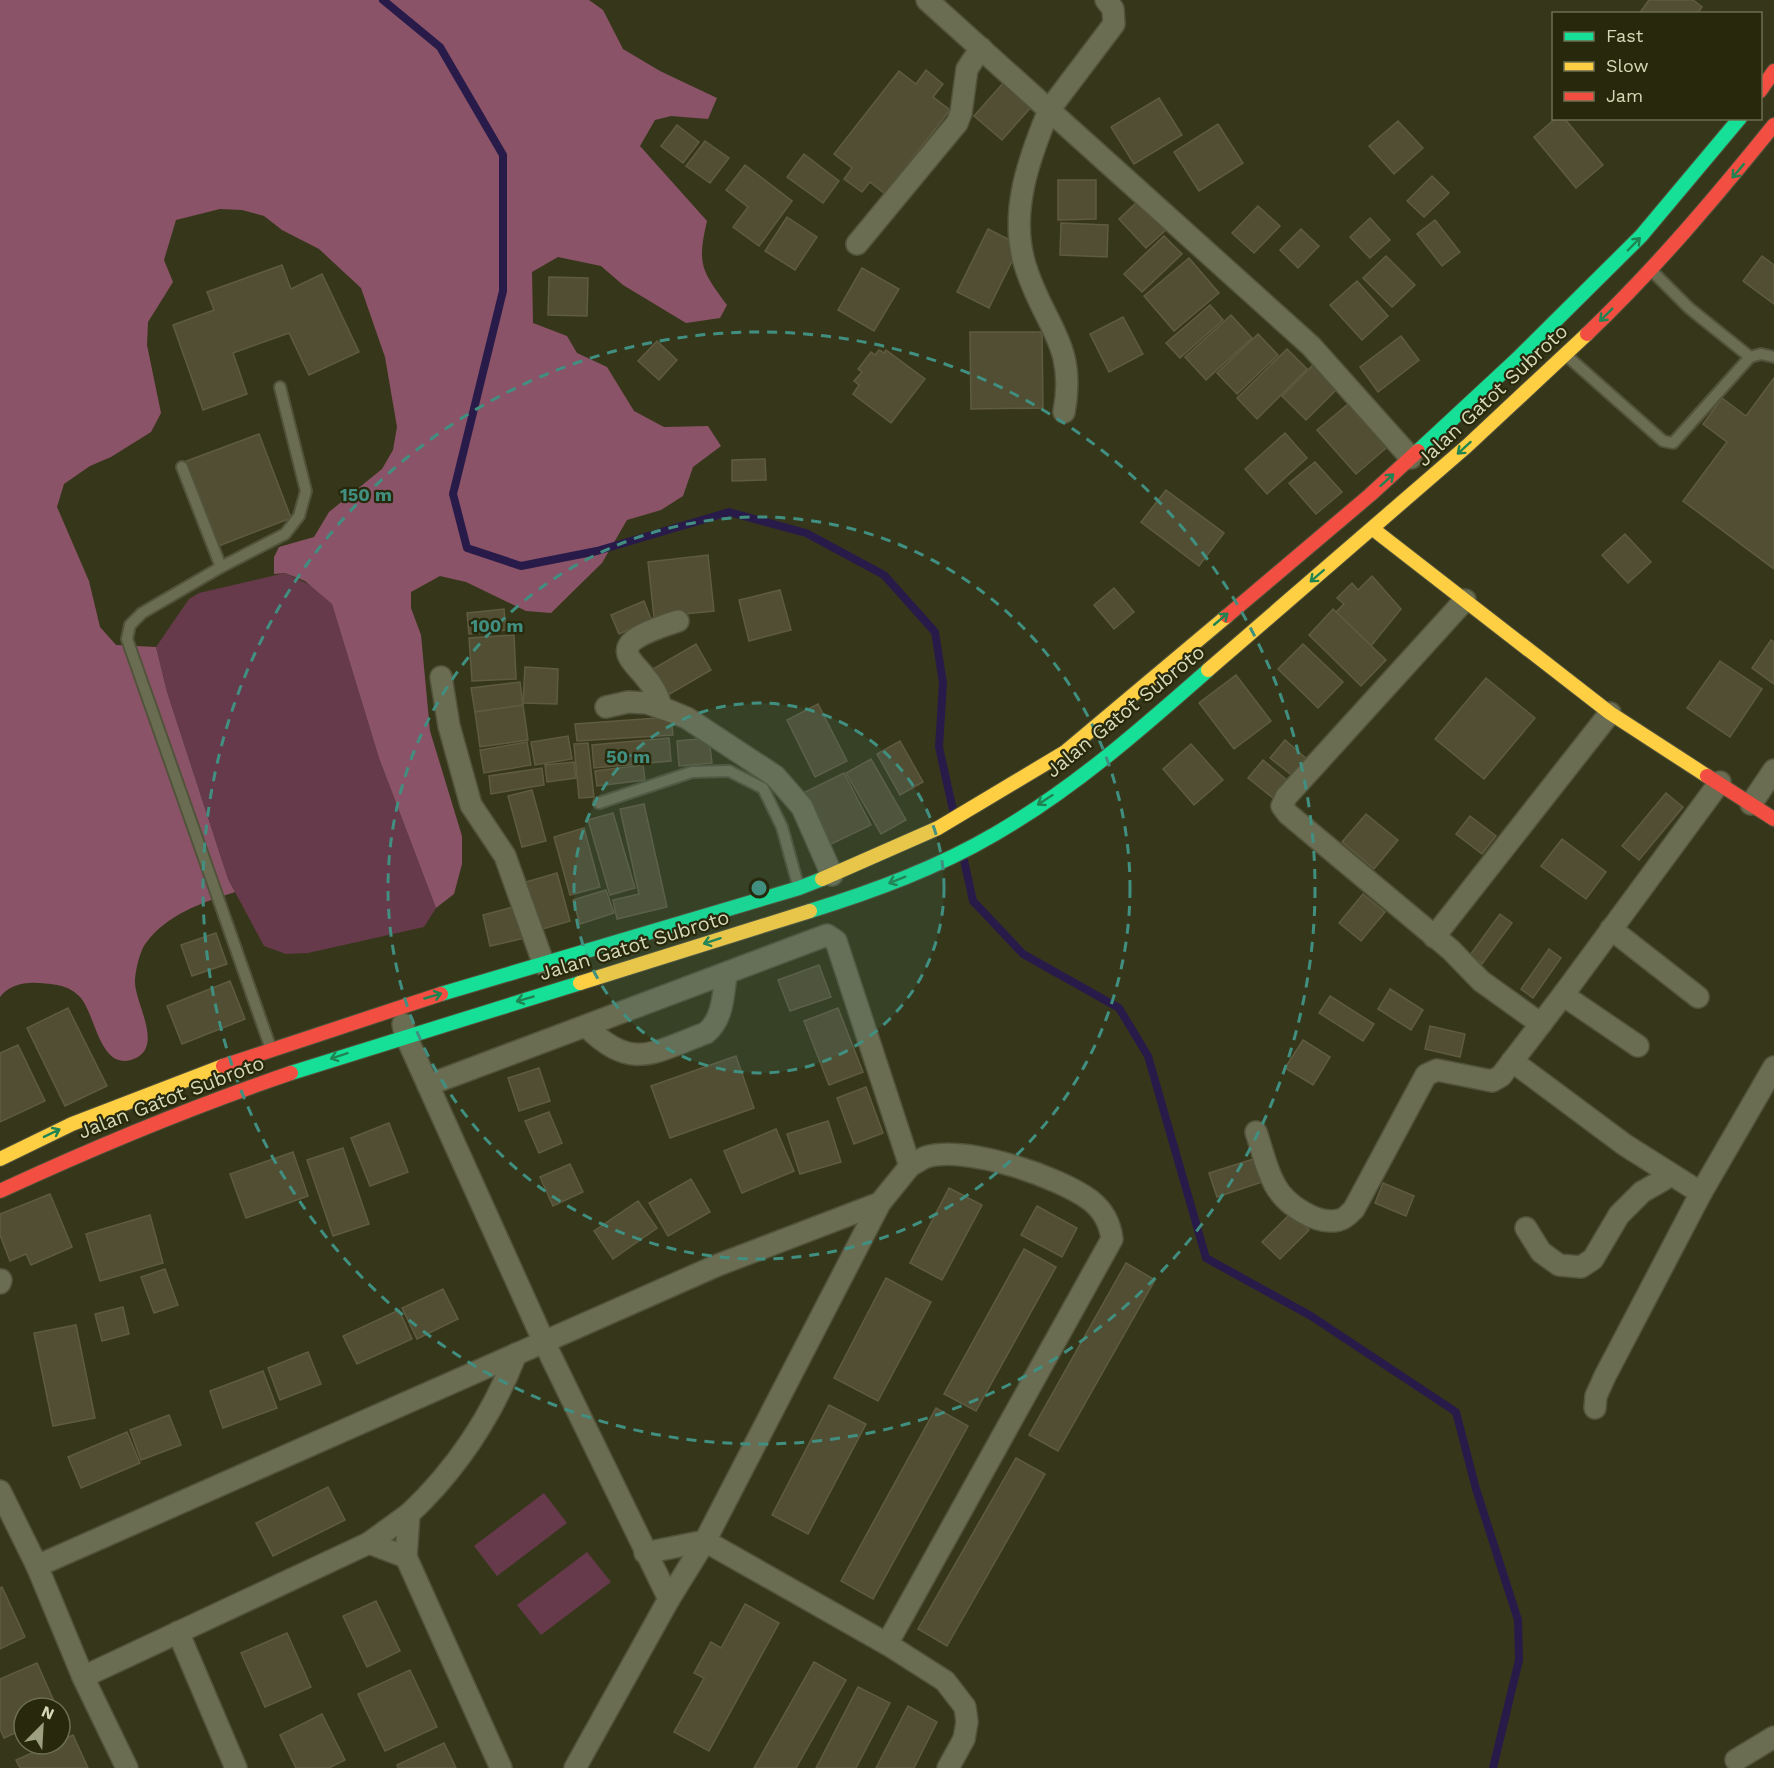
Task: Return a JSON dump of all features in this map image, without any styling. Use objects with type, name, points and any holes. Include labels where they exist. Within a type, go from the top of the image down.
[{"type":"main road","points":[[1762,89],[1774,71]]},
{"type":"main road","name":"Jalan Gatot Subroto","points":[[0,1191],[153,1121],[405,1034],[618,972],[801,900],[832,874],[938,828],[1065,752],[1412,458],[1634,243],[1738,120]]},
{"type":"main road","name":"Jalan Gatot Subroto","points":[[0,1159],[72,1124],[193,1076],[400,1006],[544,965],[801,900],[874,889],[951,857],[997,832],[1094,767],[1373,528],[1566,355],[1651,270],[1742,167],[1774,125]]},
{"type":"main road","points":[[1373,528],[1610,713],[1774,819]]},
{"type":"street","points":[[927,0],[1311,346],[1412,458]]},
{"type":"street","points":[[1064,412],[1069,389],[1067,363],[1051,323],[1032,288],[1024,263],[1019,230],[1023,187],[1049,110],[1114,24],[1113,9],[1106,0]]},
{"type":"street","points":[[858,244],[957,123],[962,112],[967,69],[981,48]]},
{"type":"street","points":[[1355,508],[1373,528]]},
{"type":"street","points":[[1465,600],[1294,789],[1282,806],[1288,814],[1434,937],[1481,981],[1541,1024]]},
{"type":"street","points":[[661,708],[659,696],[634,668],[628,658],[628,650],[636,636],[678,621]]},
{"type":"street","points":[[441,677],[449,726],[471,805],[505,856],[544,965]]},
{"type":"street","points":[[606,707],[628,702],[647,703],[661,708],[695,723],[783,783],[802,807],[832,874]]},
{"type":"street","points":[[1434,937],[1610,713]]},
{"type":"street","points":[[1751,804],[1774,770]]},
{"type":"street","points":[[1256,1132],[1276,1188],[1303,1212],[1322,1220],[1339,1220],[1354,1209],[1426,1075],[1437,1070],[1492,1081],[1501,1076],[1720,782]]},
{"type":"street","points":[[1611,929],[1698,997]]},
{"type":"street","points":[[428,1085],[726,975],[821,936],[832,937],[836,941],[910,1166]]},
{"type":"street","points":[[587,1027],[614,1049],[629,1055],[649,1054],[706,1033],[714,1026],[720,1012],[726,975]]},
{"type":"street","points":[[1563,995],[1638,1046]]},
{"type":"street","points":[[400,1006],[405,1034],[544,1342],[669,1599]]},
{"type":"street","points":[[1512,1061],[1670,1176],[1701,1193]]},
{"type":"street","points":[[1595,1408],[1596,1396],[1605,1376],[1701,1193],[1771,1079]]},
{"type":"street","points":[[575,1768],[669,1599],[705,1541],[880,1203],[910,1166],[926,1157],[942,1156],[997,1161],[1023,1168],[1090,1200],[1110,1224],[1113,1239],[887,1644]]},
{"type":"street","points":[[1526,1228],[1541,1252],[1560,1265],[1581,1267],[1593,1259],[1619,1215],[1642,1192],[1670,1176]]},
{"type":"street","points":[[37,1566],[718,1265],[880,1203]]},
{"type":"street","points":[[83,1677],[369,1543],[409,1514],[436,1489],[476,1436],[502,1390],[516,1354]]},
{"type":"street","points":[[0,1491],[37,1566],[83,1677],[126,1768]]},
{"type":"street","points":[[409,1514],[406,1557],[501,1768]]},
{"type":"street","points":[[645,1553],[705,1541],[887,1644],[945,1681],[965,1707],[967,1722],[964,1739],[948,1768]]},
{"type":"street","points":[[369,1543],[406,1557]]},
{"type":"street","points":[[178,1632],[236,1768]]},
{"type":"street","points":[[1736,1760],[1774,1737]]},
{"type":"lane","points":[[1651,270],[1689,308],[1750,357]]},
{"type":"lane","points":[[1566,355],[1668,444],[1673,443],[1750,357],[1761,354],[1774,357]]},
{"type":"lane","points":[[271,1049],[127,639],[130,625],[142,613],[220,567],[285,534],[299,516],[306,491],[280,387]]},
{"type":"lane","points":[[182,467],[220,567]]},
{"type":"lane","points":[[599,803],[692,772],[729,771],[763,788],[782,827],[801,900]]},
{"type":"shaded area","points":[[0,0],[589,0],[603,10],[623,49],[660,71],[717,98],[708,119],[671,116],[655,120],[640,146],[707,221],[702,247],[703,266],[727,305],[720,318],[686,323],[623,285],[601,266],[558,257],[532,272],[533,323],[567,336],[577,353],[607,367],[634,411],[664,427],[708,426],[721,446],[693,467],[683,496],[661,510],[627,520],[602,563],[551,613],[526,611],[466,582],[440,576],[411,592],[411,608],[421,635],[430,731],[462,836],[462,864],[454,894],[436,908],[379,758],[332,604],[305,581],[285,573],[274,574],[274,557],[279,547],[314,537],[329,512],[382,469],[393,450],[397,427],[385,357],[361,288],[319,249],[282,230],[264,216],[242,210],[220,209],[176,220],[164,260],[173,282],[148,322],[147,345],[161,413],[151,432],[111,457],[90,466],[64,484],[57,507],[89,581],[100,627],[116,645],[156,647],[167,692],[228,879],[235,892],[198,905],[175,917],[154,933],[144,946],[138,961],[135,982],[146,1023],[147,1044],[144,1052],[136,1058],[124,1061],[114,1058],[106,1050],[85,1004],[69,989],[54,984],[27,983],[12,987],[0,997]]},
{"type":"shaded area","points":[[285,573],[314,587],[332,604],[379,758],[436,908],[424,927],[308,953],[286,954],[264,946],[228,879],[167,692],[156,647],[189,599],[199,593]]},
{"type":"shaded area","points":[[544,1493],[567,1523],[497,1576],[474,1546]]},
{"type":"shaded area","points":[[587,1552],[611,1582],[541,1635],[517,1605]]},
{"type":"building","points":[[1649,0],[1693,0],[1702,7],[1698,12],[1640,12]]},
{"type":"building","points":[[926,70],[943,84],[933,97],[950,110],[885,194],[870,182],[862,192],[844,179],[852,168],[834,154],[899,71],[916,84]]},
{"type":"building","points":[[1005,81],[1033,105],[1002,140],[974,116]]},
{"type":"building","points":[[1159,98],[1182,135],[1134,164],[1111,127]]},
{"type":"building","points":[[1554,120],[1566,120],[1603,165],[1576,188],[1534,137]]},
{"type":"building","points":[[1398,121],[1423,148],[1394,174],[1369,146]]},
{"type":"building","points":[[1218,124],[1243,163],[1199,191],[1174,152]]},
{"type":"building","points":[[677,125],[699,142],[683,163],[661,146]]},
{"type":"building","points":[[705,141],[729,158],[710,183],[686,166]]},
{"type":"building","points":[[804,154],[839,181],[823,203],[787,177]]},
{"type":"building","points":[[745,165],[792,201],[759,246],[733,227],[748,207],[726,190]]},
{"type":"building","points":[[1432,176],[1449,193],[1424,217],[1407,201]]},
{"type":"building","points":[[1058,180],[1096,180],[1096,219],[1058,220]]},
{"type":"building","points":[[1139,200],[1167,229],[1146,248],[1119,219]]},
{"type":"building","points":[[1258,206],[1280,226],[1254,253],[1232,233]]},
{"type":"building","points":[[787,217],[817,237],[795,270],[765,251]]},
{"type":"building","points":[[1370,218],[1390,240],[1370,258],[1350,237]]},
{"type":"building","points":[[1435,220],[1460,252],[1442,266],[1417,234]]},
{"type":"building","points":[[1061,223],[1108,225],[1107,257],[1060,255]]},
{"type":"building","points":[[988,229],[1020,245],[989,308],[957,292]]},
{"type":"building","points":[[1301,229],[1319,246],[1298,268],[1280,250]]},
{"type":"building","points":[[1164,236],[1182,254],[1142,292],[1124,274]]},
{"type":"building","points":[[1386,256],[1415,285],[1392,307],[1363,278]]},
{"type":"building","points":[[1762,256],[1774,265],[1774,304],[1743,281]]},
{"type":"building","points":[[1189,258],[1219,293],[1174,331],[1144,296]]},
{"type":"building","points":[[282,265],[291,289],[322,274],[359,352],[309,375],[289,333],[233,353],[247,394],[203,410],[173,325],[214,310],[207,292]]},
{"type":"building","points":[[862,268],[899,289],[874,331],[838,310]]},
{"type":"building","points":[[549,277],[588,278],[587,316],[548,315]]},
{"type":"building","points":[[1357,281],[1388,316],[1362,340],[1330,305]]},
{"type":"building","points":[[1210,305],[1223,320],[1180,358],[1166,343]]},
{"type":"building","points":[[1231,315],[1252,338],[1206,380],[1185,357]]},
{"type":"building","points":[[1123,317],[1143,354],[1109,372],[1090,334]]},
{"type":"building","points":[[970,332],[1042,332],[1043,408],[971,409]]},
{"type":"building","points":[[1258,334],[1278,355],[1237,394],[1217,373]]},
{"type":"building","points":[[1401,336],[1419,360],[1378,392],[1360,367]]},
{"type":"building","points":[[657,341],[677,360],[659,380],[638,361]]},
{"type":"building","points":[[1287,349],[1307,369],[1257,419],[1237,398]]},
{"type":"building","points":[[879,350],[884,353],[886,350],[925,379],[891,423],[853,394],[859,385],[854,381],[862,372],[858,369],[871,352],[875,355]]},
{"type":"building","points":[[1314,364],[1338,388],[1306,420],[1282,396]]},
{"type":"building","points":[[1774,378],[1774,569],[1683,501],[1727,442],[1703,424],[1722,398],[1746,416]]},
{"type":"building","points":[[1354,399],[1392,443],[1356,474],[1317,430]]},
{"type":"building","points":[[1285,433],[1307,458],[1267,494],[1245,469]]},
{"type":"building","points":[[259,434],[291,518],[216,547],[184,462]]},
{"type":"building","points":[[765,459],[766,480],[732,481],[732,460]]},
{"type":"building","points":[[1315,462],[1342,492],[1316,514],[1289,483]]},
{"type":"building","points":[[1166,490],[1224,533],[1199,566],[1141,522]]},
{"type":"building","points":[[1625,534],[1651,562],[1628,583],[1602,555]]},
{"type":"building","points":[[708,555],[714,611],[654,617],[648,562]]},
{"type":"building","points":[[1372,576],[1401,609],[1371,646],[1336,612],[1344,604],[1337,598],[1352,583],[1358,590]]},
{"type":"building","points":[[1114,588],[1134,612],[1114,629],[1094,605]]},
{"type":"building","points":[[780,590],[791,630],[749,641],[739,600]]},
{"type":"building","points":[[644,601],[651,619],[619,634],[611,615]]},
{"type":"building","points":[[504,609],[506,630],[469,634],[467,613]]},
{"type":"building","points":[[1333,609],[1386,660],[1361,686],[1309,635]]},
{"type":"building","points":[[514,635],[516,679],[472,681],[469,638]]},
{"type":"building","points":[[1771,640],[1774,642],[1774,684],[1752,668]]},
{"type":"building","points":[[696,644],[711,670],[668,695],[653,669]]},
{"type":"building","points":[[1303,644],[1343,682],[1318,708],[1278,669]]},
{"type":"building","points":[[1720,661],[1762,689],[1730,737],[1687,708]]},
{"type":"building","points":[[525,667],[558,669],[557,704],[523,703]]},
{"type":"building","points":[[1236,675],[1271,721],[1234,749],[1199,703]]},
{"type":"building","points":[[1486,678],[1535,718],[1484,779],[1435,739]]},
{"type":"building","points":[[520,682],[523,705],[475,712],[471,688]]},
{"type":"building","points":[[818,704],[847,761],[815,777],[787,720]]},
{"type":"building","points":[[523,705],[528,740],[480,747],[475,712]]},
{"type":"building","points":[[671,717],[673,735],[577,741],[575,724]]},
{"type":"building","points":[[568,736],[572,759],[535,765],[531,742]]},
{"type":"building","points":[[669,738],[671,761],[594,768],[592,745]]},
{"type":"building","points":[[709,738],[712,763],[679,766],[677,741]]},
{"type":"building","points":[[1285,740],[1308,760],[1294,777],[1270,758]]},
{"type":"building","points":[[900,741],[923,782],[900,795],[877,754]]},
{"type":"building","points":[[527,742],[531,765],[484,773],[480,750]]},
{"type":"building","points":[[588,743],[594,797],[579,798],[574,744]]},
{"type":"building","points":[[1191,744],[1223,780],[1194,805],[1163,769]]},
{"type":"building","points":[[871,759],[906,820],[881,834],[846,773]]},
{"type":"building","points":[[1263,760],[1288,781],[1273,798],[1248,778]]},
{"type":"building","points":[[574,762],[576,778],[547,782],[545,765]]},
{"type":"building","points":[[643,765],[645,780],[597,786],[595,771]]},
{"type":"building","points":[[542,768],[544,785],[491,794],[489,776]]},
{"type":"building","points":[[844,773],[871,825],[825,847],[799,795]]},
{"type":"building","points":[[532,790],[546,841],[522,847],[508,796]]},
{"type":"building","points":[[1666,793],[1683,807],[1639,860],[1622,846]]},
{"type":"building","points":[[644,804],[667,907],[617,919],[613,900],[639,894],[620,809]]},
{"type":"building","points":[[613,813],[635,888],[610,895],[588,820]]},
{"type":"building","points":[[1366,814],[1398,840],[1374,869],[1342,842]]},
{"type":"building","points":[[1470,816],[1496,836],[1482,854],[1456,834]]},
{"type":"building","points":[[584,828],[600,887],[570,895],[554,837]]},
{"type":"building","points":[[1562,839],[1606,872],[1586,899],[1541,866]]},
{"type":"building","points":[[557,873],[570,921],[539,930],[526,882]]},
{"type":"building","points":[[606,890],[614,913],[580,924],[573,900]]},
{"type":"building","points":[[1363,894],[1385,912],[1361,941],[1339,923]]},
{"type":"building","points":[[517,906],[525,938],[490,946],[483,915]]},
{"type":"building","points":[[1500,914],[1512,923],[1482,964],[1470,955]]},
{"type":"building","points":[[216,933],[227,964],[192,976],[181,945]]},
{"type":"building","points":[[1549,949],[1561,958],[1533,998],[1521,989]]},
{"type":"building","points":[[819,965],[831,997],[790,1011],[778,980]]},
{"type":"building","points":[[230,981],[245,1019],[182,1044],[167,1006]]},
{"type":"building","points":[[1390,989],[1423,1010],[1411,1030],[1378,1009]]},
{"type":"building","points":[[1330,996],[1374,1024],[1363,1041],[1319,1013]]},
{"type":"building","points":[[68,1008],[107,1086],[65,1106],[27,1028]]},
{"type":"building","points":[[838,1008],[863,1072],[829,1085],[804,1021]]},
{"type":"building","points":[[1430,1026],[1465,1034],[1460,1057],[1425,1049]]},
{"type":"building","points":[[1303,1040],[1330,1057],[1313,1085],[1285,1068]]},
{"type":"building","points":[[18,1045],[45,1101],[0,1122],[0,1053]]},
{"type":"building","points":[[736,1056],[754,1108],[670,1138],[651,1086]]},
{"type":"building","points":[[539,1068],[550,1101],[519,1111],[508,1078]]},
{"type":"building","points":[[866,1087],[883,1133],[854,1144],[837,1098]]},
{"type":"building","points":[[549,1112],[562,1143],[539,1153],[525,1121]]},
{"type":"building","points":[[828,1121],[841,1162],[800,1174],[787,1134]]},
{"type":"building","points":[[389,1123],[408,1172],[370,1186],[351,1138]]},
{"type":"building","points":[[776,1129],[794,1171],[742,1193],[724,1151]]},
{"type":"building","points":[[343,1148],[369,1224],[333,1236],[307,1160]]},
{"type":"building","points":[[293,1152],[308,1196],[246,1218],[230,1174]]},
{"type":"building","points":[[1260,1157],[1268,1180],[1217,1197],[1209,1173]]},
{"type":"building","points":[[570,1164],[583,1192],[553,1206],[540,1177]]},
{"type":"building","points":[[691,1179],[710,1212],[668,1236],[649,1203]]},
{"type":"building","points":[[1383,1183],[1414,1196],[1406,1216],[1375,1203]]},
{"type":"building","points":[[949,1188],[982,1205],[942,1280],[910,1263]]},
{"type":"building","points":[[50,1194],[72,1247],[31,1265],[26,1254],[10,1261],[0,1235],[0,1214]]},
{"type":"building","points":[[638,1201],[657,1228],[613,1259],[594,1231]]},
{"type":"building","points":[[1037,1206],[1077,1228],[1062,1257],[1021,1235]]},
{"type":"building","points":[[1291,1213],[1309,1230],[1280,1259],[1262,1242]]},
{"type":"building","points":[[150,1215],[163,1263],[100,1281],[86,1234]]},
{"type":"building","points":[[1024,1249],[1056,1267],[976,1411],[944,1394]]},
{"type":"building","points":[[1126,1263],[1155,1280],[1058,1451],[1029,1435]]},
{"type":"building","points":[[165,1269],[178,1305],[154,1313],[141,1277]]},
{"type":"building","points":[[886,1278],[931,1302],[878,1401],[834,1378]]},
{"type":"building","points":[[443,1289],[458,1319],[417,1339],[402,1308]]},
{"type":"building","points":[[123,1307],[129,1334],[102,1341],[95,1314]]},
{"type":"building","points":[[399,1310],[412,1339],[357,1364],[343,1336]]},
{"type":"building","points":[[76,1325],[95,1418],[53,1426],[34,1333]]},
{"type":"building","points":[[308,1352],[321,1384],[280,1400],[268,1368]]},
{"type":"building","points":[[263,1371],[277,1408],[223,1428],[210,1391]]},
{"type":"building","points":[[829,1405],[866,1424],[808,1534],[772,1515]]},
{"type":"building","points":[[936,1408],[968,1426],[873,1599],[841,1581]]},
{"type":"building","points":[[169,1415],[181,1445],[141,1460],[130,1430]]},
{"type":"building","points":[[127,1432],[140,1463],[81,1488],[68,1457]]},
{"type":"building","points":[[1016,1458],[1045,1474],[947,1646],[918,1629]]},
{"type":"building","points":[[328,1487],[345,1520],[273,1556],[256,1523]]},
{"type":"building","points":[[2,1587],[25,1637],[0,1649],[0,1588]]},
{"type":"building","points":[[376,1601],[400,1651],[367,1667],[343,1616]]},
{"type":"building","points":[[745,1604],[779,1623],[709,1751],[674,1732],[704,1678],[694,1673],[711,1642],[721,1648]]},
{"type":"building","points":[[287,1633],[311,1687],[265,1707],[241,1653]]},
{"type":"building","points":[[814,1662],[846,1680],[796,1768],[754,1768]]},
{"type":"building","points":[[37,1663],[52,1696],[12,1696],[12,1734],[4,1738],[0,1729],[0,1679]]},
{"type":"building","points":[[410,1670],[437,1727],[385,1751],[358,1694]]},
{"type":"building","points":[[858,1687],[890,1703],[856,1768],[816,1768]]},
{"type":"building","points":[[908,1706],[937,1722],[914,1768],[876,1768]]},
{"type":"building","points":[[322,1714],[345,1760],[329,1768],[296,1768],[280,1735]]},
{"type":"building","points":[[72,1735],[88,1768],[20,1768],[16,1760],[25,1756],[72,1756]]},
{"type":"building","points":[[444,1743],[456,1768],[398,1768],[397,1765]]},
{"type":"waterway","points":[[383,0],[440,47],[503,155],[503,291],[453,494],[467,548],[521,566],[597,551],[729,512],[806,533],[884,575],[935,632],[943,683],[939,747],[953,810]]},
{"type":"waterway","points":[[964,860],[973,901],[1023,954],[1119,1008],[1148,1056],[1206,1258],[1311,1316],[1456,1412],[1476,1489],[1518,1620],[1519,1660],[1493,1768]]},
{"type":"traffic: fast","points":[[1418,451],[1516,360],[1641,236],[1738,120]]},
{"type":"traffic: fast","points":[[810,911],[905,878],[951,858],[995,834],[1079,778],[1132,736],[1208,670]]},
{"type":"traffic: fast","points":[[441,994],[799,888],[822,879]]},
{"type":"traffic: fast","points":[[291,1073],[580,983]]},
{"type":"traffic: slow","points":[[1208,670],[1467,446],[1587,334]]},
{"type":"traffic: slow","points":[[1373,529],[1610,713],[1707,776]]},
{"type":"traffic: slow","points":[[822,879],[938,828],[1065,752],[1227,616]]},
{"type":"traffic: slow","points":[[580,983],[810,911]]},
{"type":"traffic: slow","points":[[0,1159],[72,1124],[223,1066]]},
{"type":"traffic: jam","points":[[1762,88],[1774,71]]},
{"type":"traffic: jam","points":[[1587,334],[1684,232],[1774,125]]},
{"type":"traffic: jam","points":[[1227,616],[1370,495],[1418,451]]},
{"type":"traffic: jam","points":[[1707,776],[1774,819]]},
{"type":"traffic: jam","points":[[223,1066],[441,994]]},
{"type":"traffic: jam","points":[[0,1191],[144,1128],[291,1073]]}]
